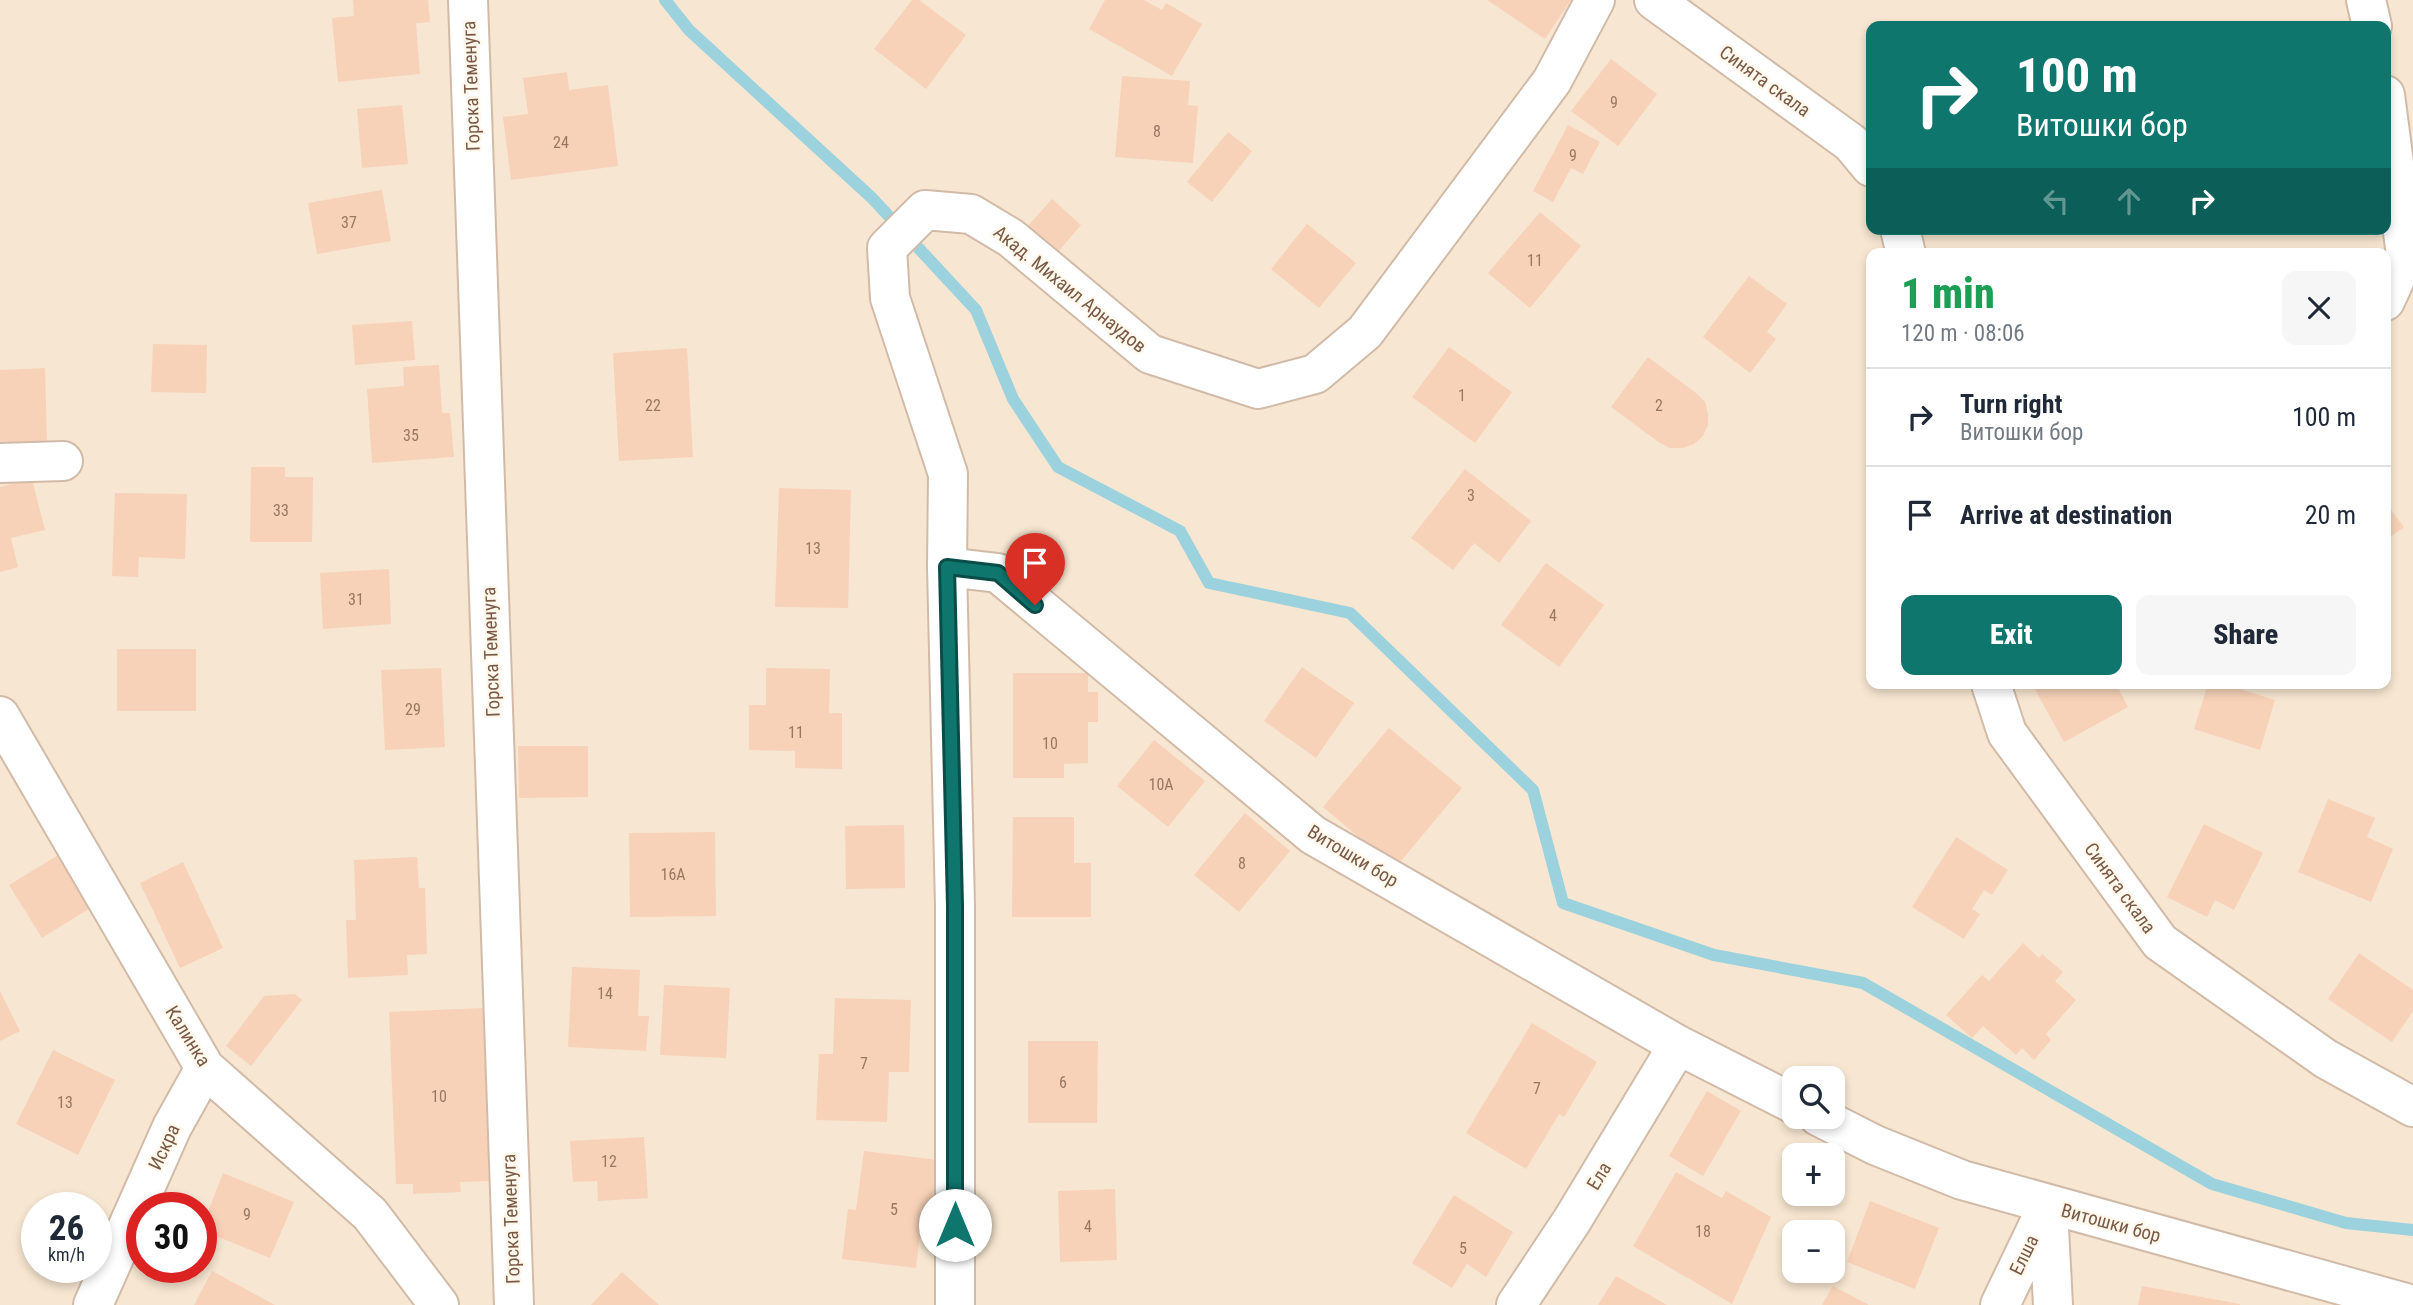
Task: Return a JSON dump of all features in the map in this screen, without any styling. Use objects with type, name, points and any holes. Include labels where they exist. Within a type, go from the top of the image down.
[{"type":"street","name":"Горска Теменуга","points":[[468,0],[514,1305]]},
{"type":"street","name":"Акад. Михаил Арнаудов","points":[[955,1305],[955,906],[947,567],[948,474],[890,298],[887,248],[925,211],[971,214],[1011,238],[1150,354],[1258,389],[1315,374],[1365,332],[1552,81],[1595,0]]},
{"type":"street","name":"Синята скала","points":[[1654,0],[1851,143],[1866,161]]},
{"type":"street","points":[[2367,0],[2371,21]]},
{"type":"street","points":[[2391,141],[2406,255],[2391,288]]},
{"type":"street","points":[[0,463],[63,461]]},
{"type":"street","name":"Витошки бор","points":[[947,567],[998,573],[1313,835],[1678,1045],[1782,1098]]},
{"type":"street","name":"Синята скала","points":[[1993,689],[2007,733],[2160,942],[2326,1059],[2413,1107]]},
{"type":"street","name":"Калинка","points":[[4,731],[205,1068],[370,1214],[439,1305]]},
{"type":"street","name":"Ела","points":[[1516,1305],[1573,1219],[1678,1045]]},
{"type":"street","name":"Искра","points":[[93,1305],[172,1127],[205,1068]]},
{"type":"street","name":"Витошки бор","points":[[1844,1129],[1962,1181],[2413,1305]]},
{"type":"street","points":[[2048,1205],[2053,1305]]},
{"type":"street","name":"Елша","points":[[2000,1305],[2048,1205]]},
{"type":"shaded area","points":[[0,0],[2413,0],[2413,1305],[0,1305]]},
{"type":"building","points":[[353,0],[428,0],[430,22],[416,23],[420,74],[338,82],[332,18],[354,16]]},
{"type":"building","points":[[912,0],[919,0],[966,35],[926,89],[874,49]]},
{"type":"building","points":[[1105,0],[1144,0],[1162,10],[1166,3],[1202,24],[1172,76],[1089,29]]},
{"type":"building","points":[[1487,0],[1571,0],[1545,39]]},
{"type":"building","points":[[1611,59],[1657,94],[1618,146],[1571,111]]},
{"type":"building","points":[[567,72],[569,90],[608,85],[618,166],[511,180],[503,117],[528,114],[523,78]]},
{"type":"building","points":[[1122,76],[1190,81],[1188,105],[1198,106],[1193,163],[1115,157]]},
{"type":"building","points":[[402,105],[408,164],[362,168],[357,109]]},
{"type":"building","points":[[1568,125],[1600,142],[1583,174],[1571,168],[1553,202],[1533,191]]},
{"type":"building","points":[[1228,132],[1252,151],[1212,202],[1187,182]]},
{"type":"building","points":[[382,190],[391,241],[317,254],[308,203]]},
{"type":"building","points":[[1052,199],[1081,225],[1057,253],[1027,227]]},
{"type":"building","points":[[1540,212],[1581,246],[1530,308],[1488,273]]},
{"type":"building","points":[[1307,224],[1356,263],[1319,308],[1271,269]]},
{"type":"building","points":[[1749,276],[1787,304],[1767,332],[1776,339],[1750,373],[1703,337]]},
{"type":"building","points":[[412,321],[415,360],[355,365],[352,325]]},
{"type":"building","points":[[153,344],[207,345],[206,393],[151,392]]},
{"type":"building","points":[[1449,347],[1512,392],[1475,443],[1412,397]]},
{"type":"building","points":[[687,348],[693,457],[619,461],[613,353]]},
{"type":"building","points":[[1648,357],[1705,402],[1708,425],[1703,436],[1694,444],[1683,448],[1670,448],[1611,407]]},
{"type":"building","points":[[439,365],[442,413],[450,413],[454,457],[372,463],[367,389],[404,386],[403,367]]},
{"type":"building","points":[[45,368],[47,443],[0,453],[0,370]]},
{"type":"building","points":[[251,467],[285,467],[285,477],[313,477],[312,542],[250,542]]},
{"type":"building","points":[[1465,469],[1531,521],[1499,563],[1474,543],[1453,570],[1411,538]]},
{"type":"building","points":[[32,479],[45,530],[11,538],[18,567],[0,572],[0,487]]},
{"type":"building","points":[[779,488],[851,490],[848,608],[775,607]]},
{"type":"building","points":[[115,493],[187,494],[185,559],[139,557],[138,577],[112,576]]},
{"type":"building","points":[[2391,510],[2404,527],[2391,537]]},
{"type":"building","points":[[1546,563],[1604,605],[1559,667],[1501,625]]},
{"type":"building","points":[[389,569],[391,624],[323,629],[320,573]]},
{"type":"building","points":[[117,649],[196,649],[196,711],[117,711]]},
{"type":"building","points":[[1302,667],[1354,703],[1316,758],[1264,721]]},
{"type":"building","points":[[441,668],[445,747],[385,750],[381,670]]},
{"type":"building","points":[[766,668],[830,669],[829,713],[842,713],[842,769],[795,768],[795,751],[749,750],[749,705],[766,705]]},
{"type":"building","points":[[1013,673],[1088,673],[1088,692],[1098,692],[1098,722],[1088,722],[1088,763],[1064,764],[1064,778],[1013,778]]},
{"type":"building","points":[[2035,689],[2119,689],[2128,707],[2064,742]]},
{"type":"building","points":[[2206,689],[2240,689],[2275,700],[2260,750],[2194,729]]},
{"type":"building","points":[[1389,728],[1462,788],[1395,868],[1323,807]]},
{"type":"building","points":[[1154,740],[1205,781],[1168,827],[1117,786]]},
{"type":"building","points":[[518,746],[588,746],[588,797],[519,798]]},
{"type":"building","points":[[2328,799],[2375,818],[2367,837],[2393,849],[2371,902],[2298,872]]},
{"type":"building","points":[[1245,813],[1290,851],[1239,912],[1194,875]]},
{"type":"building","points":[[1013,817],[1074,817],[1074,863],[1091,863],[1091,917],[1012,917]]},
{"type":"building","points":[[2204,824],[2263,853],[2234,910],[2215,900],[2207,917],[2167,897]]},
{"type":"building","points":[[904,825],[905,888],[846,889],[845,826]]},
{"type":"building","points":[[715,832],[716,916],[630,917],[629,833]]},
{"type":"building","points":[[1956,837],[2008,870],[1992,895],[1984,890],[1972,909],[1980,914],[1964,939],[1912,907]]},
{"type":"building","points":[[58,855],[90,908],[42,938],[9,885]]},
{"type":"building","points":[[417,857],[419,888],[425,888],[427,954],[407,955],[408,975],[348,978],[346,920],[356,920],[354,860]]},
{"type":"building","points":[[183,862],[223,948],[180,968],[140,883]]},
{"type":"building","points":[[2023,943],[2039,958],[2042,954],[2063,972],[2055,981],[2076,1000],[2046,1034],[2051,1040],[2034,1060],[2022,1048],[2016,1055],[1983,1026],[1972,1038],[1946,1015],[1982,975],[1989,981]]},
{"type":"building","points":[[2359,953],[2413,990],[2413,1011],[2392,1042],[2328,999]]},
{"type":"building","points":[[572,967],[640,970],[638,1016],[649,1016],[646,1051],[568,1047]]},
{"type":"building","points":[[664,985],[730,988],[726,1058],[660,1055]]},
{"type":"building","points":[[0,991],[20,1031],[0,1041]]},
{"type":"building","points":[[295,994],[302,1000],[251,1066],[226,1046],[264,996]]},
{"type":"building","points":[[835,998],[911,1000],[909,1072],[889,1072],[887,1122],[816,1120],[819,1054],[833,1054]]},
{"type":"building","points":[[483,1008],[489,1181],[460,1182],[461,1192],[413,1194],[413,1184],[396,1184],[389,1012]]},
{"type":"building","points":[[1532,1023],[1597,1062],[1564,1117],[1559,1114],[1526,1169],[1466,1133]]},
{"type":"building","points":[[1028,1041],[1098,1041],[1097,1123],[1028,1123]]},
{"type":"building","points":[[53,1050],[115,1080],[78,1155],[16,1124]]},
{"type":"building","points":[[1707,1091],[1741,1111],[1703,1176],[1669,1156]]},
{"type":"building","points":[[644,1137],[648,1198],[598,1201],[597,1181],[573,1182],[570,1141]]},
{"type":"building","points":[[864,1151],[938,1160],[930,1220],[922,1218],[916,1268],[842,1259],[848,1209],[856,1210]]},
{"type":"building","points":[[1676,1172],[1722,1198],[1726,1191],[1771,1217],[1732,1304],[1633,1246]]},
{"type":"building","points":[[223,1173],[294,1202],[270,1258],[217,1236],[216,1192]]},
{"type":"building","points":[[1115,1189],[1117,1260],[1060,1262],[1058,1191]]},
{"type":"building","points":[[1454,1195],[1513,1232],[1486,1277],[1467,1264],[1452,1288],[1412,1263]]},
{"type":"building","points":[[1870,1201],[1939,1228],[1915,1289],[1847,1262]]},
{"type":"building","points":[[622,1272],[659,1305],[591,1305]]},
{"type":"building","points":[[217,1274],[275,1305],[194,1305],[206,1283],[217,1283]]},
{"type":"building","points":[[1616,1276],[1667,1305],[1598,1305]]},
{"type":"building","points":[[1833,1286],[1869,1305],[1822,1305]]},
{"type":"building","points":[[2142,1286],[2240,1304],[2240,1305],[2138,1305]]},
{"type":"waterway","points":[[665,0],[689,30],[872,198],[976,310],[1013,399],[1058,467],[1180,531],[1209,583],[1350,613],[1533,790],[1563,903],[1714,955],[1863,983],[2212,1184],[2346,1223],[2413,1230]]},
{"type":"route","points":[[955,1225],[955,906],[947,567],[998,573],[1035,605]]}]
